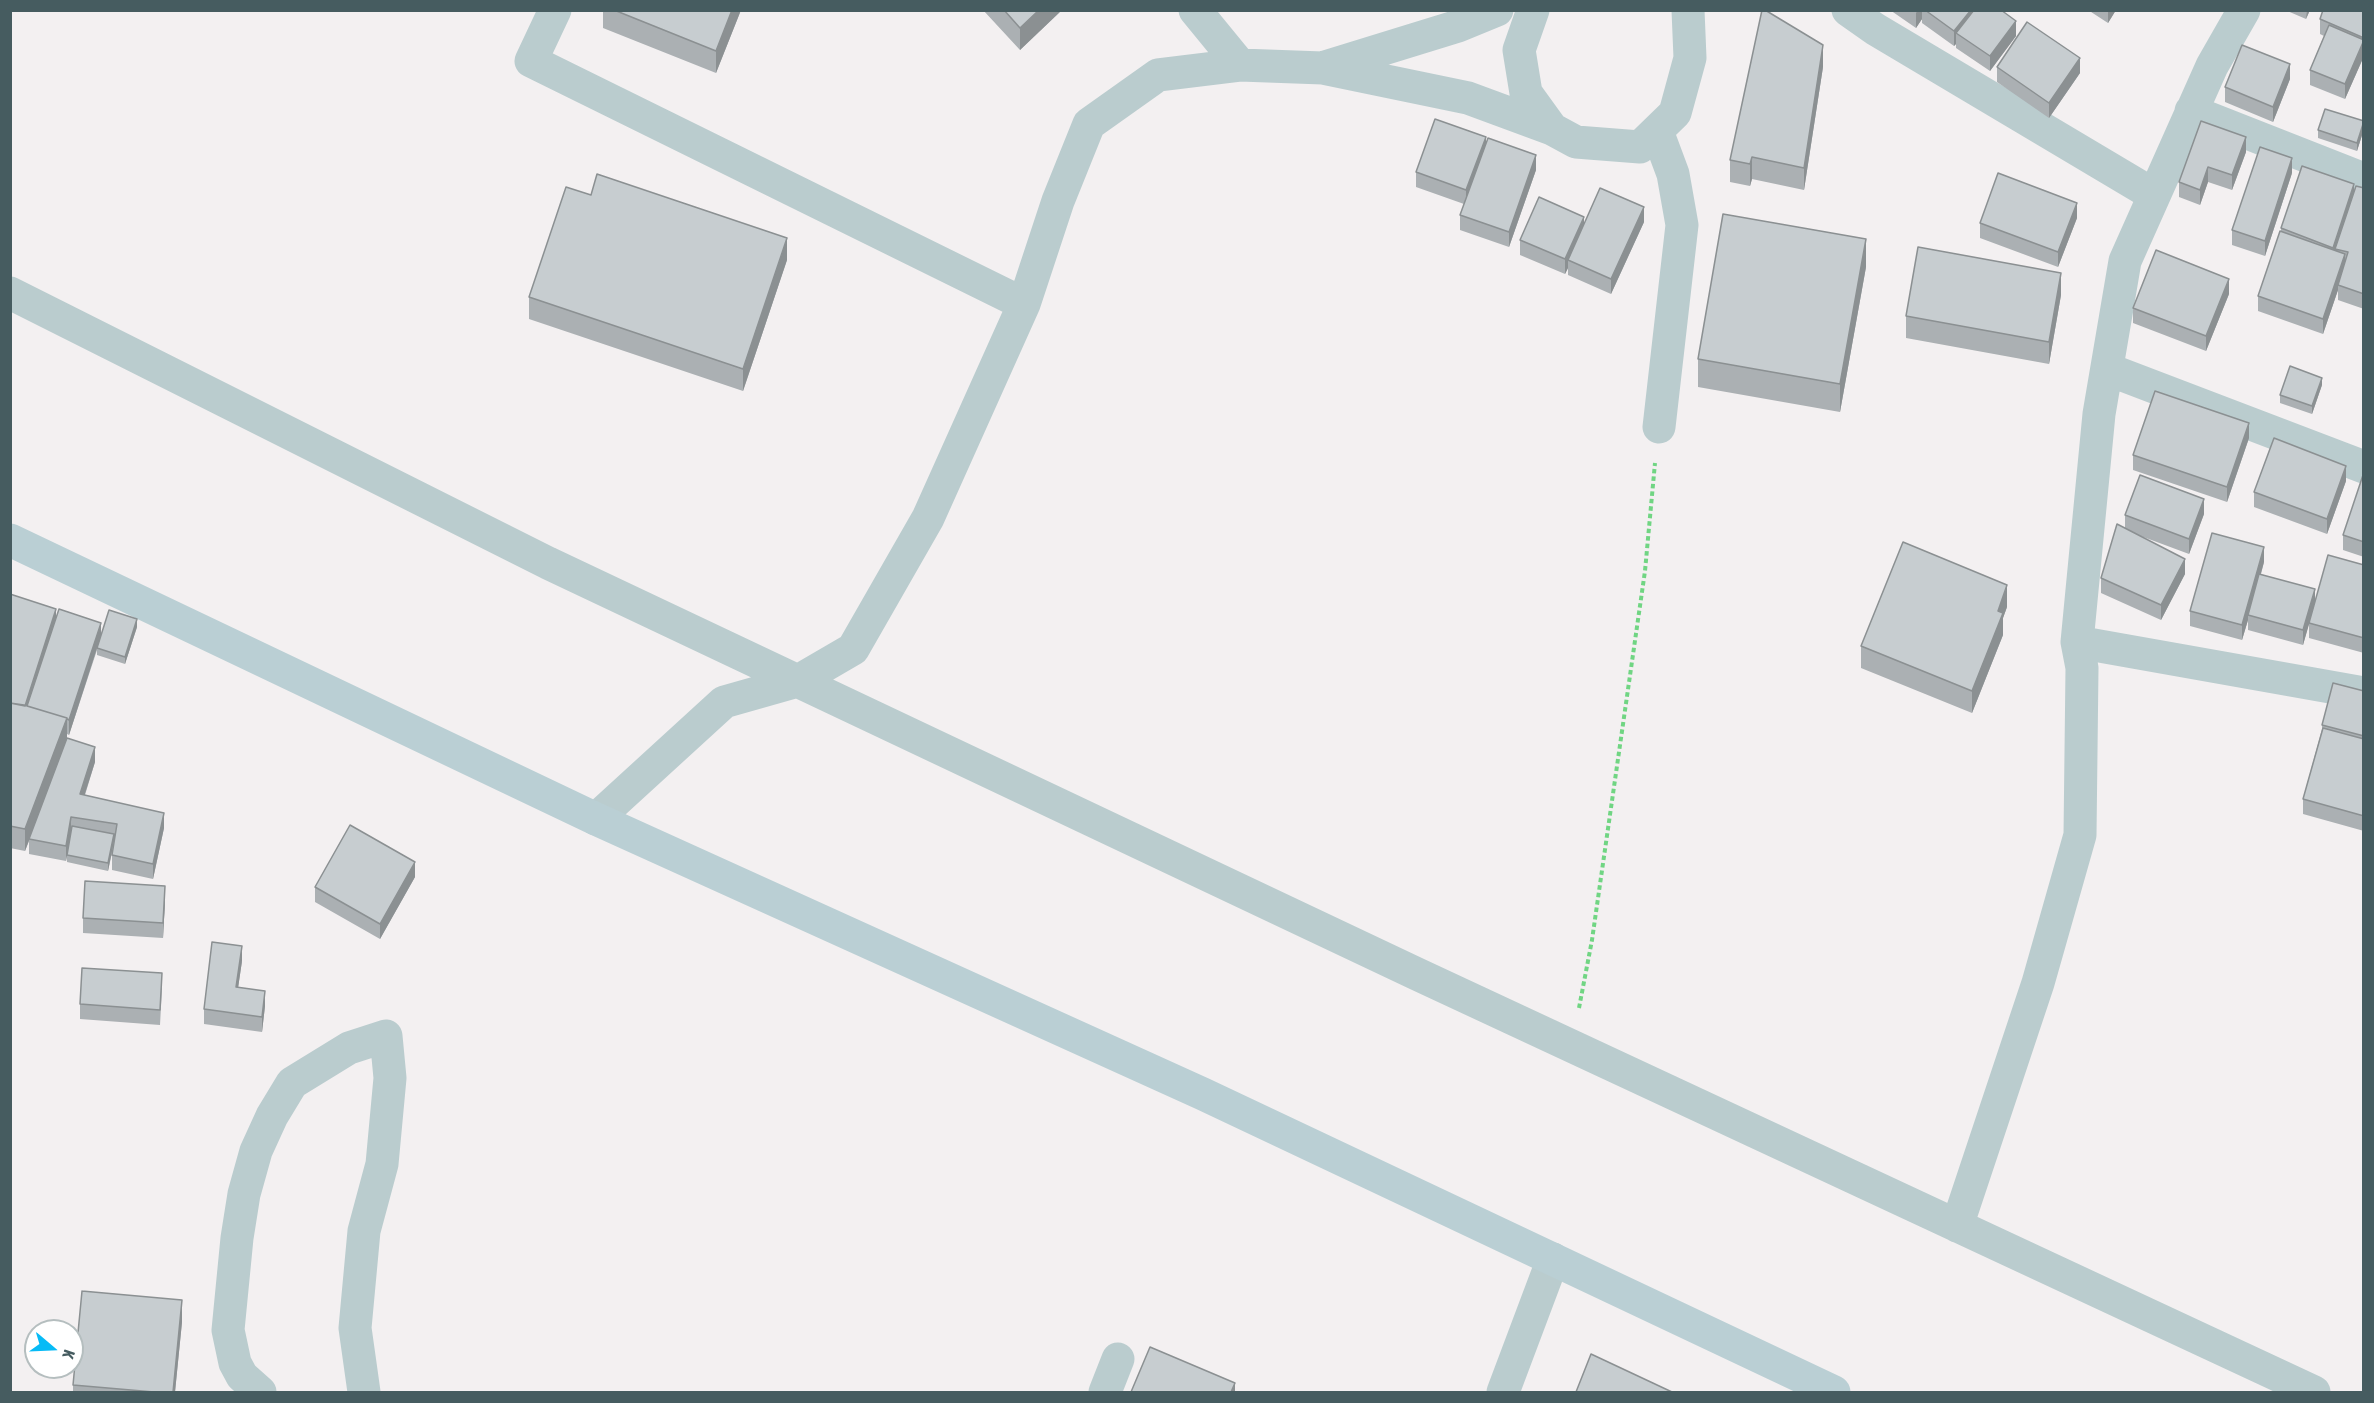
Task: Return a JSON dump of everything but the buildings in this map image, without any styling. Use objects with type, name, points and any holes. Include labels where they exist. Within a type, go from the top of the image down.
[{"type":"main road","points":[[10,540],[596,819],[1203,1094],[1834,1392]]},
{"type":"street","points":[[555,10],[531,61],[1024,304]]},
{"type":"street","points":[[1195,10],[1240,65]]},
{"type":"street","points":[[1323,68],[1451,18],[1497,10]]},
{"type":"street","points":[[1533,10],[1519,50],[1526,93],[1552,129]]},
{"type":"street","points":[[596,819],[724,702],[798,681],[853,649],[928,518],[1024,304],[1058,201],[1089,124],[1158,75],[1240,65],[1323,68],[1468,98],[1552,129],[1576,142],[1640,147],[1675,113],[1690,58],[1688,10]]},
{"type":"street","points":[[1848,10],[1885,35],[2154,195]]},
{"type":"street","points":[[1958,1226],[2038,983],[2080,835],[2082,668],[2077,642],[2098,414],[2125,261],[2212,66],[2244,10]]},
{"type":"street","points":[[2192,111],[2364,179]]},
{"type":"street","points":[[1656,131],[1673,174],[1682,225],[1659,427]]},
{"type":"street","points":[[10,293],[548,563],[1570,1045],[2314,1392]]},
{"type":"street","points":[[2107,369],[2364,467]]},
{"type":"street","points":[[2077,642],[2364,693]]},
{"type":"street","points":[[260,1392],[242,1376],[235,1363],[228,1330],[240,1216],[256,1151],[272,1116],[292,1083],[349,1048],[386,1036],[390,1078],[381,1164],[364,1232],[355,1328],[364,1392]]},
{"type":"street","points":[[1503,1392],[1553,1259]]},
{"type":"street","points":[[1105,1392],[1118,1359]]},
{"type":"path","points":[[1570,1045],[1592,940],[1643,583],[1659,427]]}]
